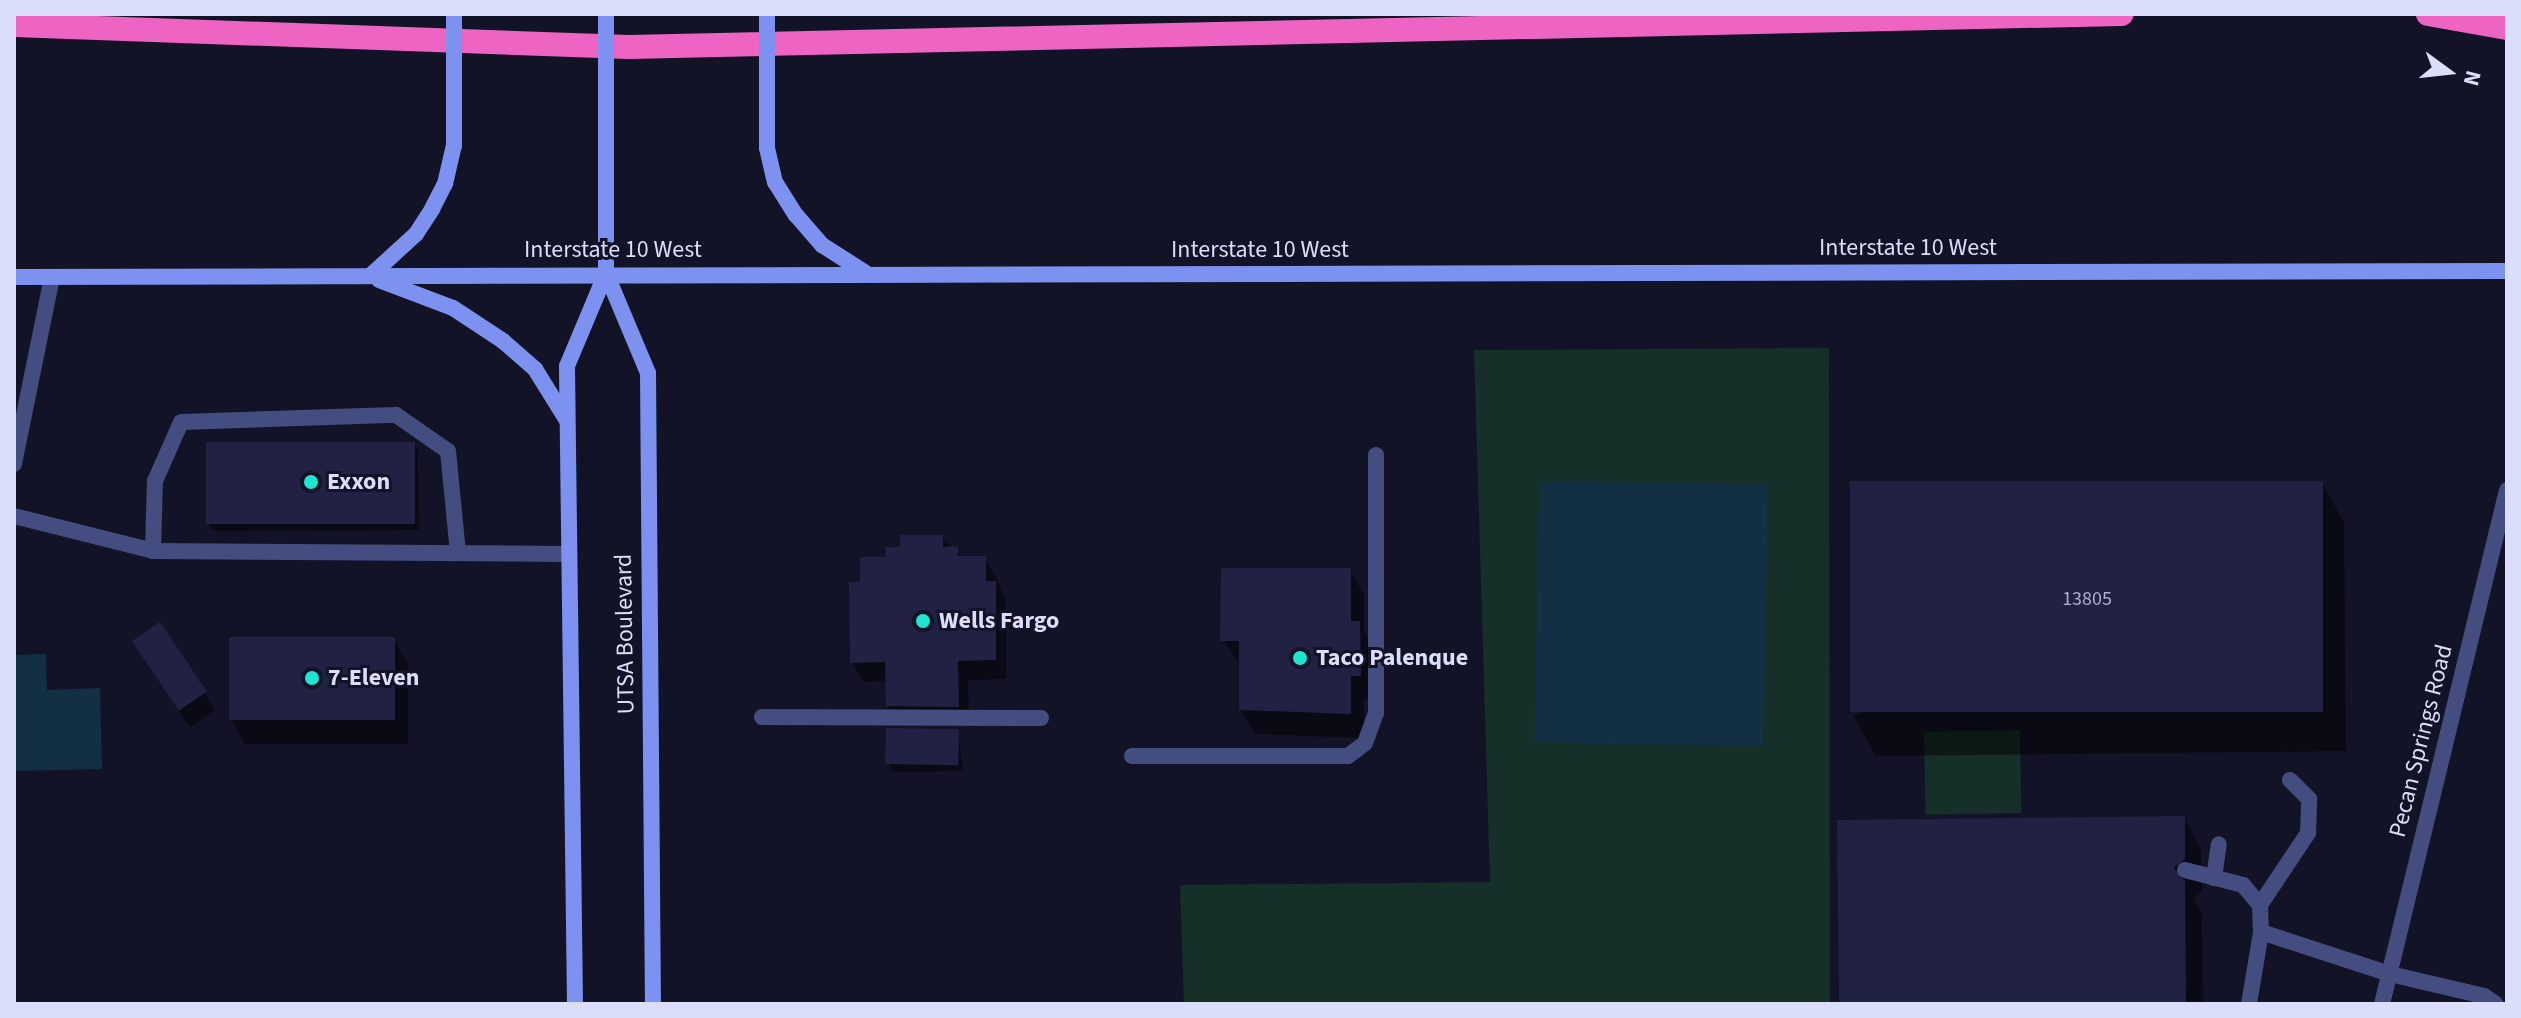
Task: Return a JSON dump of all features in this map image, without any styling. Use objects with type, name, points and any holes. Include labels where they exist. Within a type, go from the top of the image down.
[{"type":"highway","points":[[14,25],[629,47],[2122,14]]},
{"type":"highway","points":[[2428,14],[2507,28]]},
{"type":"main road","points":[[454,14],[454,146],[445,184],[416,234],[370,276],[453,308],[503,341],[535,369],[567,423]]},
{"type":"main road","name":"UTSA Boulevard","points":[[575,1004],[567,366],[606,273],[606,14]]},
{"type":"main road","points":[[767,14],[767,148],[775,182],[796,215],[822,245],[867,273]]},
{"type":"main road","name":"Interstate 10 West","points":[[14,277],[606,273],[2507,271]]},
{"type":"main road","name":"UTSA Boulevard","points":[[606,273],[648,373],[653,1004]]},
{"type":"street","points":[[14,464],[52,277]]},
{"type":"street","points":[[153,551],[155,481],[181,422],[396,415],[448,451],[458,553]]},
{"type":"street","points":[[1132,756],[1348,756],[1365,743],[1376,713],[1376,455]]},
{"type":"street","name":"Pecan Springs Road","points":[[2382,1004],[2507,490]]},
{"type":"street","points":[[14,516],[153,551],[567,554]]},
{"type":"street","points":[[762,717],[1041,718]]},
{"type":"street","points":[[2249,1004],[2261,932],[2260,905],[2308,833],[2309,799],[2290,780]]},
{"type":"street","points":[[2214,878],[2219,844]]},
{"type":"street","points":[[2185,870],[2243,885],[2260,905]]},
{"type":"street","points":[[2261,932],[2390,974],[2484,996],[2496,1004]]},
{"type":"green space","points":[[1829,348],[1830,1004],[1184,1004],[1180,885],[1490,882],[1474,350]]},
{"type":"green space","points":[[2020,730],[2021,813],[1925,815],[1924,732]]},
{"type":"water","points":[[1539,481],[1768,485],[1763,746],[1534,742]]},
{"type":"water","points":[[46,654],[47,690],[100,688],[102,769],[14,771],[14,655]]},
{"type":"building","name":"Exxon","points":[[206,442],[415,442],[415,524],[206,524]]},
{"type":"building","points":[[1850,481],[2323,481],[2323,712],[1850,712]]},
{"type":"building","name":"Wells Fargo","points":[[900,535],[943,535],[943,547],[958,546],[958,556],[986,556],[986,581],[996,581],[996,660],[958,661],[959,707],[886,706],[885,662],[850,663],[849,582],[860,582],[860,557],[886,557],[885,547],[900,547]]},
{"type":"building","name":"Taco Palenque","points":[[1221,568],[1351,568],[1351,621],[1360,621],[1361,676],[1351,676],[1351,714],[1239,710],[1239,641],[1220,641]]},
{"type":"building","points":[[160,622],[207,692],[179,711],[132,641]]},
{"type":"building","name":"7-Eleven","points":[[229,637],[395,637],[395,720],[229,720]]},
{"type":"building","points":[[886,728],[959,729],[958,765],[885,764]]},
{"type":"building","points":[[2185,816],[2185,859],[2174,868],[2185,881],[2186,1004],[1839,1004],[1837,820]]},
{"type":"place","name":"Exxon","points":[[311,482]]},
{"type":"place","name":"Wells Fargo","points":[[923,621]]},
{"type":"place","name":"Taco Palenque","points":[[1300,658]]},
{"type":"place","name":"7-Eleven","points":[[312,678]]}]
